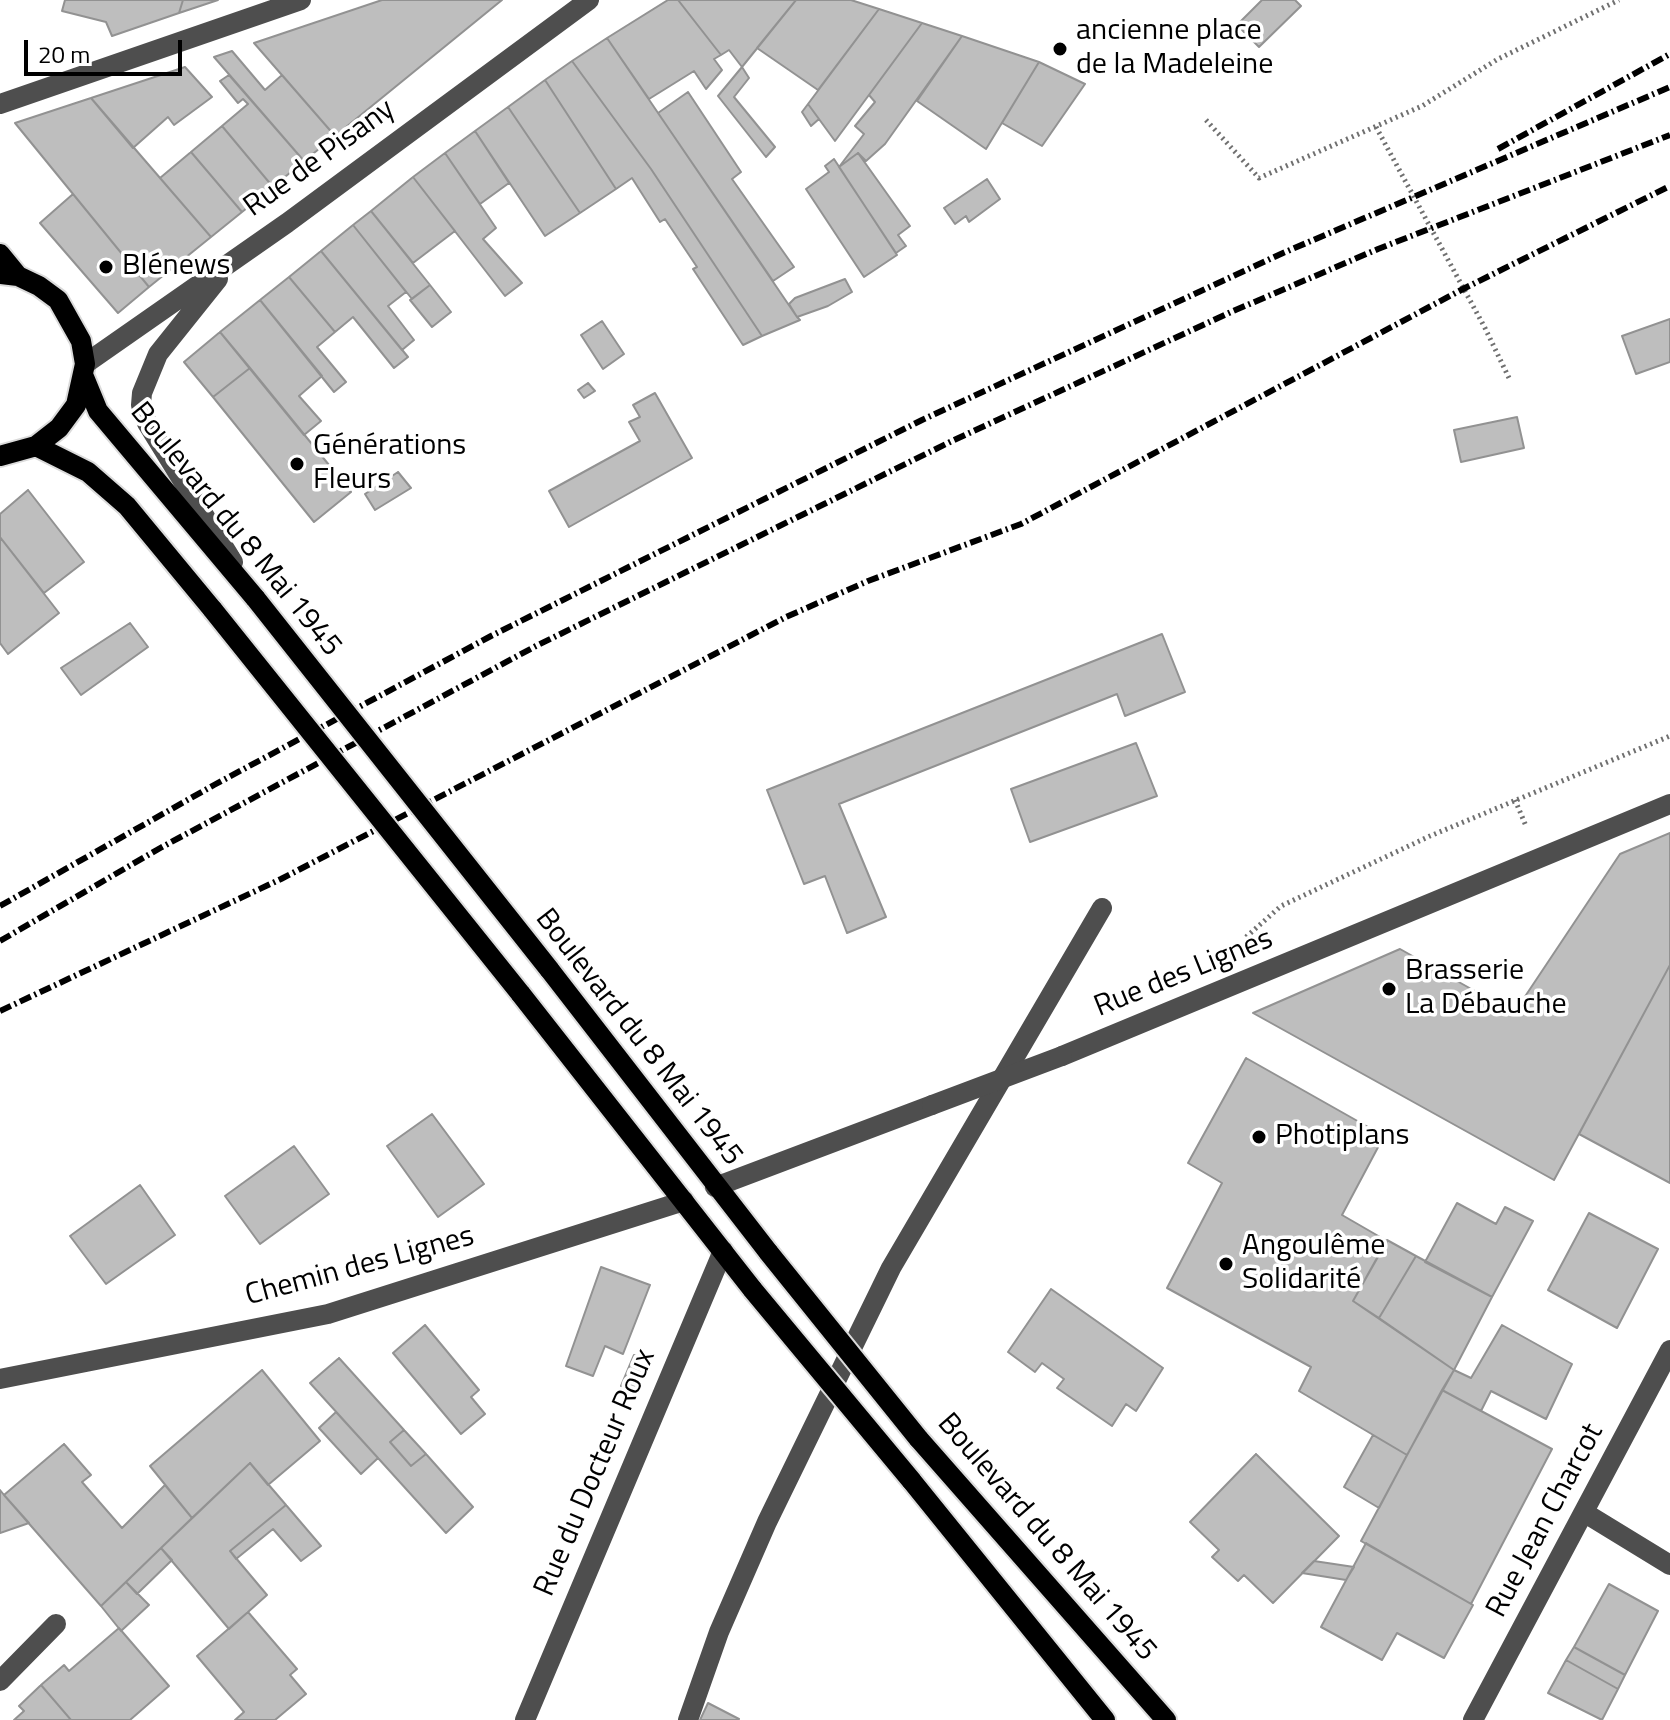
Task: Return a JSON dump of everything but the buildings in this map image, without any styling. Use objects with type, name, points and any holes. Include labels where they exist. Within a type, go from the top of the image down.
[{"type":"main road","points":[[0,254],[9,275]]},
{"type":"main road","name":"Boulevard du 8 Mai 1945","points":[[9,275],[58,300],[81,341],[84,370],[98,411],[256,599],[549,969],[715,1187],[918,1438],[1166,1720]]},
{"type":"main road","points":[[4,457],[36,446],[59,428],[76,405],[84,370]]},
{"type":"main road","points":[[36,446],[88,472],[127,506],[520,993],[753,1290],[1105,1720]]},
{"type":"street","points":[[0,104],[301,0]]},
{"type":"street","name":"Rue de Pisany","points":[[84,370],[589,0]]},
{"type":"street","points":[[233,259],[158,354],[142,393],[141,405],[147,423],[256,599]]},
{"type":"street","name":"Rue des Lignes","points":[[715,1187],[1062,1056],[1670,804]]},
{"type":"street","points":[[688,1720],[719,1632],[767,1522],[891,1268],[1102,908]]},
{"type":"street","name":"Chemin des Lignes","points":[[0,1379],[328,1314],[684,1201]]},
{"type":"street","name":"Rue du Docteur Roux","points":[[525,1720],[723,1251]]},
{"type":"street","name":"Rue Jean Charcot","points":[[1473,1720],[1670,1350]]},
{"type":"street","points":[[1585,1513],[1670,1565]]},
{"type":"street","points":[[0,1681],[56,1624]]},
{"type":"path","points":[[1206,120],[1259,178],[1422,106],[1498,59],[1619,0]]},
{"type":"path","points":[[1376,127],[1509,378]]},
{"type":"path","points":[[1238,944],[1281,906],[1430,836],[1670,736]]},
{"type":"railway","points":[[1498,149],[1670,54]]},
{"type":"railway","points":[[0,906],[214,785],[491,636],[922,420],[1283,253],[1670,87]]},
{"type":"railway","points":[[0,941],[162,847],[536,646],[952,441],[1231,312],[1378,249],[1670,135]]},
{"type":"railway","points":[[0,1011],[281,879],[786,617],[868,581],[1021,524],[1463,289],[1670,186]]},
{"type":"place","name":"ancienne place de la Madeleine","points":[[1060,49]]},
{"type":"place","name":"Blénews","points":[[106,267]]},
{"type":"place","name":"Générations Fleurs","points":[[297,464]]},
{"type":"place","name":"Brasserie La Débauche","points":[[1389,989]]},
{"type":"place","name":"Photiplans","points":[[1259,1137]]},
{"type":"place","name":"Angoulême Solidarité","points":[[1226,1264]]}]
